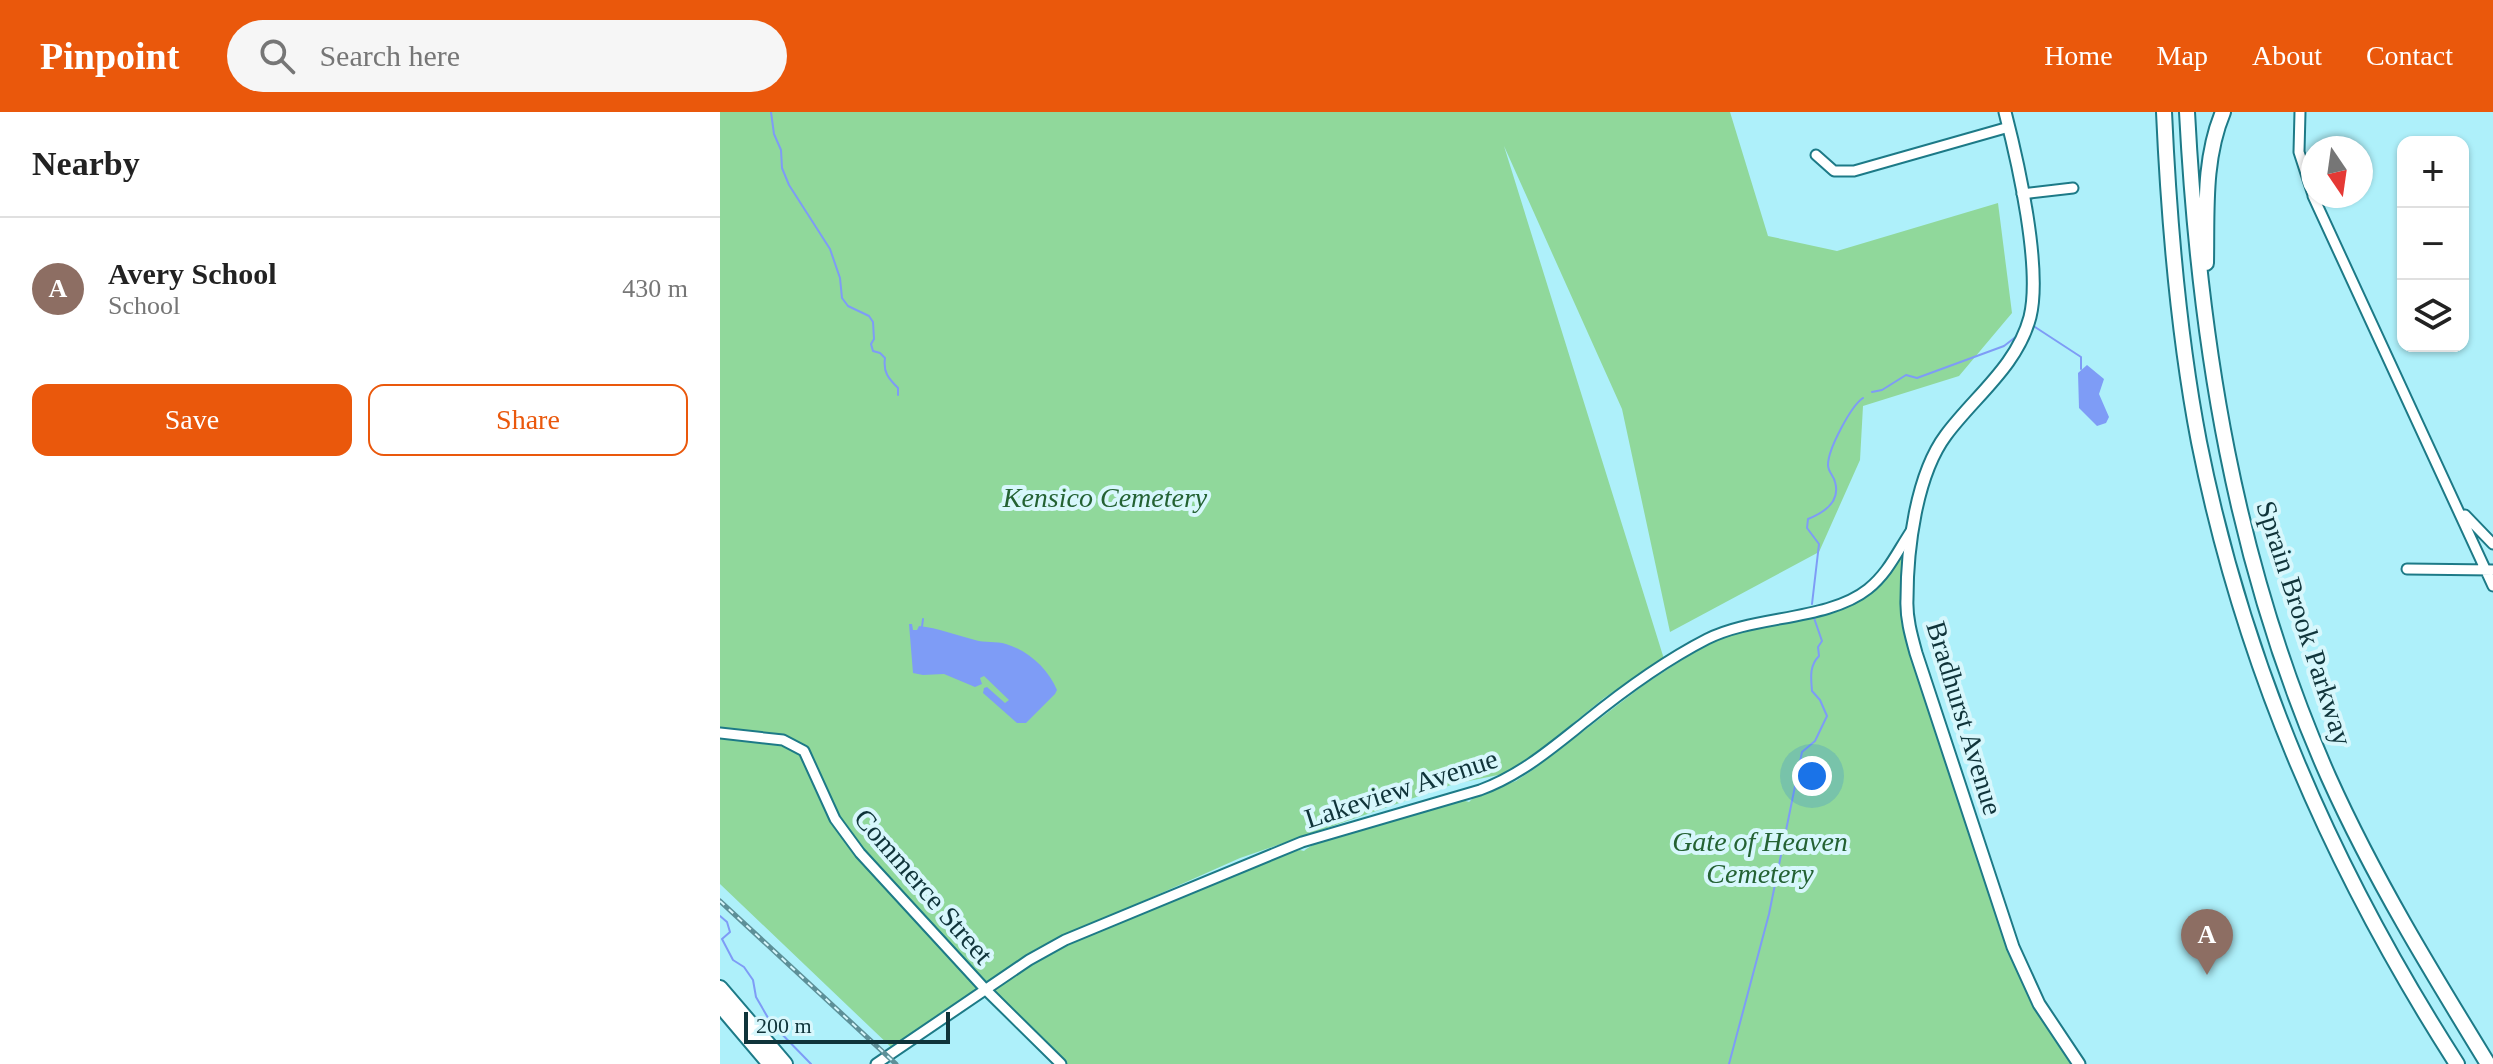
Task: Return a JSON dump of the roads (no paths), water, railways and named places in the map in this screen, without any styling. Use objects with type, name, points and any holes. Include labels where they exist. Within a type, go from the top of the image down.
[{"type":"highway","name":"Sprain Brook Parkway","points":[[2164,112],[2173,250],[2186,367],[2206,476],[2239,604],[2282,729],[2325,831],[2392,960],[2457,1064]]},
{"type":"highway","name":"Sprain Brook Parkway","points":[[2187,112],[2195,234],[2219,416],[2241,521],[2268,616],[2300,707],[2370,863],[2488,1064]]},
{"type":"highway","points":[[2206,331],[2208,169],[2212,144],[2223,112]]},
{"type":"highway","points":[[720,988],[785,1064]]},
{"type":"highway","points":[[720,1005],[770,1064]]},
{"type":"main road","name":"Bradhurst Avenue","points":[[2005,112],[2022,194],[2033,275],[2030,316],[2011,358],[1936,450],[1926,472],[1913,529],[1906,600],[1916,653],[2013,947],[2039,1004],[2079,1064]]},
{"type":"street","points":[[2300,112],[2301,158]]},
{"type":"street","points":[[1816,155],[1834,171],[1854,171],[2009,127]]},
{"type":"street","points":[[2022,194],[2073,188]]},
{"type":"street","points":[[2319,208],[2489,570],[2493,586]]},
{"type":"street","points":[[2452,495],[2468,520],[2493,544]]},
{"type":"street","name":"Lakeview Avenue","points":[[876,1064],[985,989],[1065,940],[1279,851],[1509,779],[1624,693],[1709,638],[1748,625],[1835,606],[1857,597],[1886,571],[1913,529]]},
{"type":"street","points":[[2407,569],[2489,570]]},
{"type":"street","name":"Commerce Street","points":[[720,733],[783,740],[804,751],[843,833],[985,989],[1061,1064]]},
{"type":"water","points":[[2087,365],[2104,379],[2099,394],[2109,417],[2106,423],[2097,426],[2079,408],[2078,373]]},
{"type":"water","points":[[909,624],[912,624],[913,630],[919,626],[926,627],[1014,647],[1037,662],[1057,690],[1026,723],[1017,723],[983,693],[987,687],[1005,703],[1009,700],[984,676],[980,678],[982,684],[975,687],[944,674],[913,673]]},
{"type":"waterway","points":[[771,112],[774,134],[781,150],[782,168],[789,185],[830,249],[840,278],[842,298],[848,306],[869,316],[873,322],[873,351],[885,358],[886,371],[898,388],[898,395]]},
{"type":"waterway","points":[[2035,327],[2081,357],[2081,369]]},
{"type":"waterway","points":[[1872,392],[1882,390],[1906,375],[1917,378],[2004,346],[2017,336]]},
{"type":"waterway","points":[[1812,604],[1819,544],[1807,528],[1808,519],[1825,510],[1833,501],[1836,489],[1828,467],[1829,458],[1847,418],[1863,398]]},
{"type":"waterway","points":[[1729,1064],[1769,914],[1802,752],[1815,741],[1827,716],[1812,691],[1812,668],[1822,641],[1814,618]]},
{"type":"waterway","points":[[922,627],[923,619]]},
{"type":"waterway","points":[[720,916],[727,922],[730,932],[722,939],[733,960],[744,967],[753,980],[756,997],[771,1023],[811,1064]]},
{"type":"railway","points":[[720,901],[896,1064]]},
{"type":"place","name":"Avery School","points":[[2207,975]]},
{"type":"park label","name":"Kensico Cemetery","points":[[1105,497]]},
{"type":"park label","name":"Gate of Heaven Cemetery","points":[[1760,857]]}]
